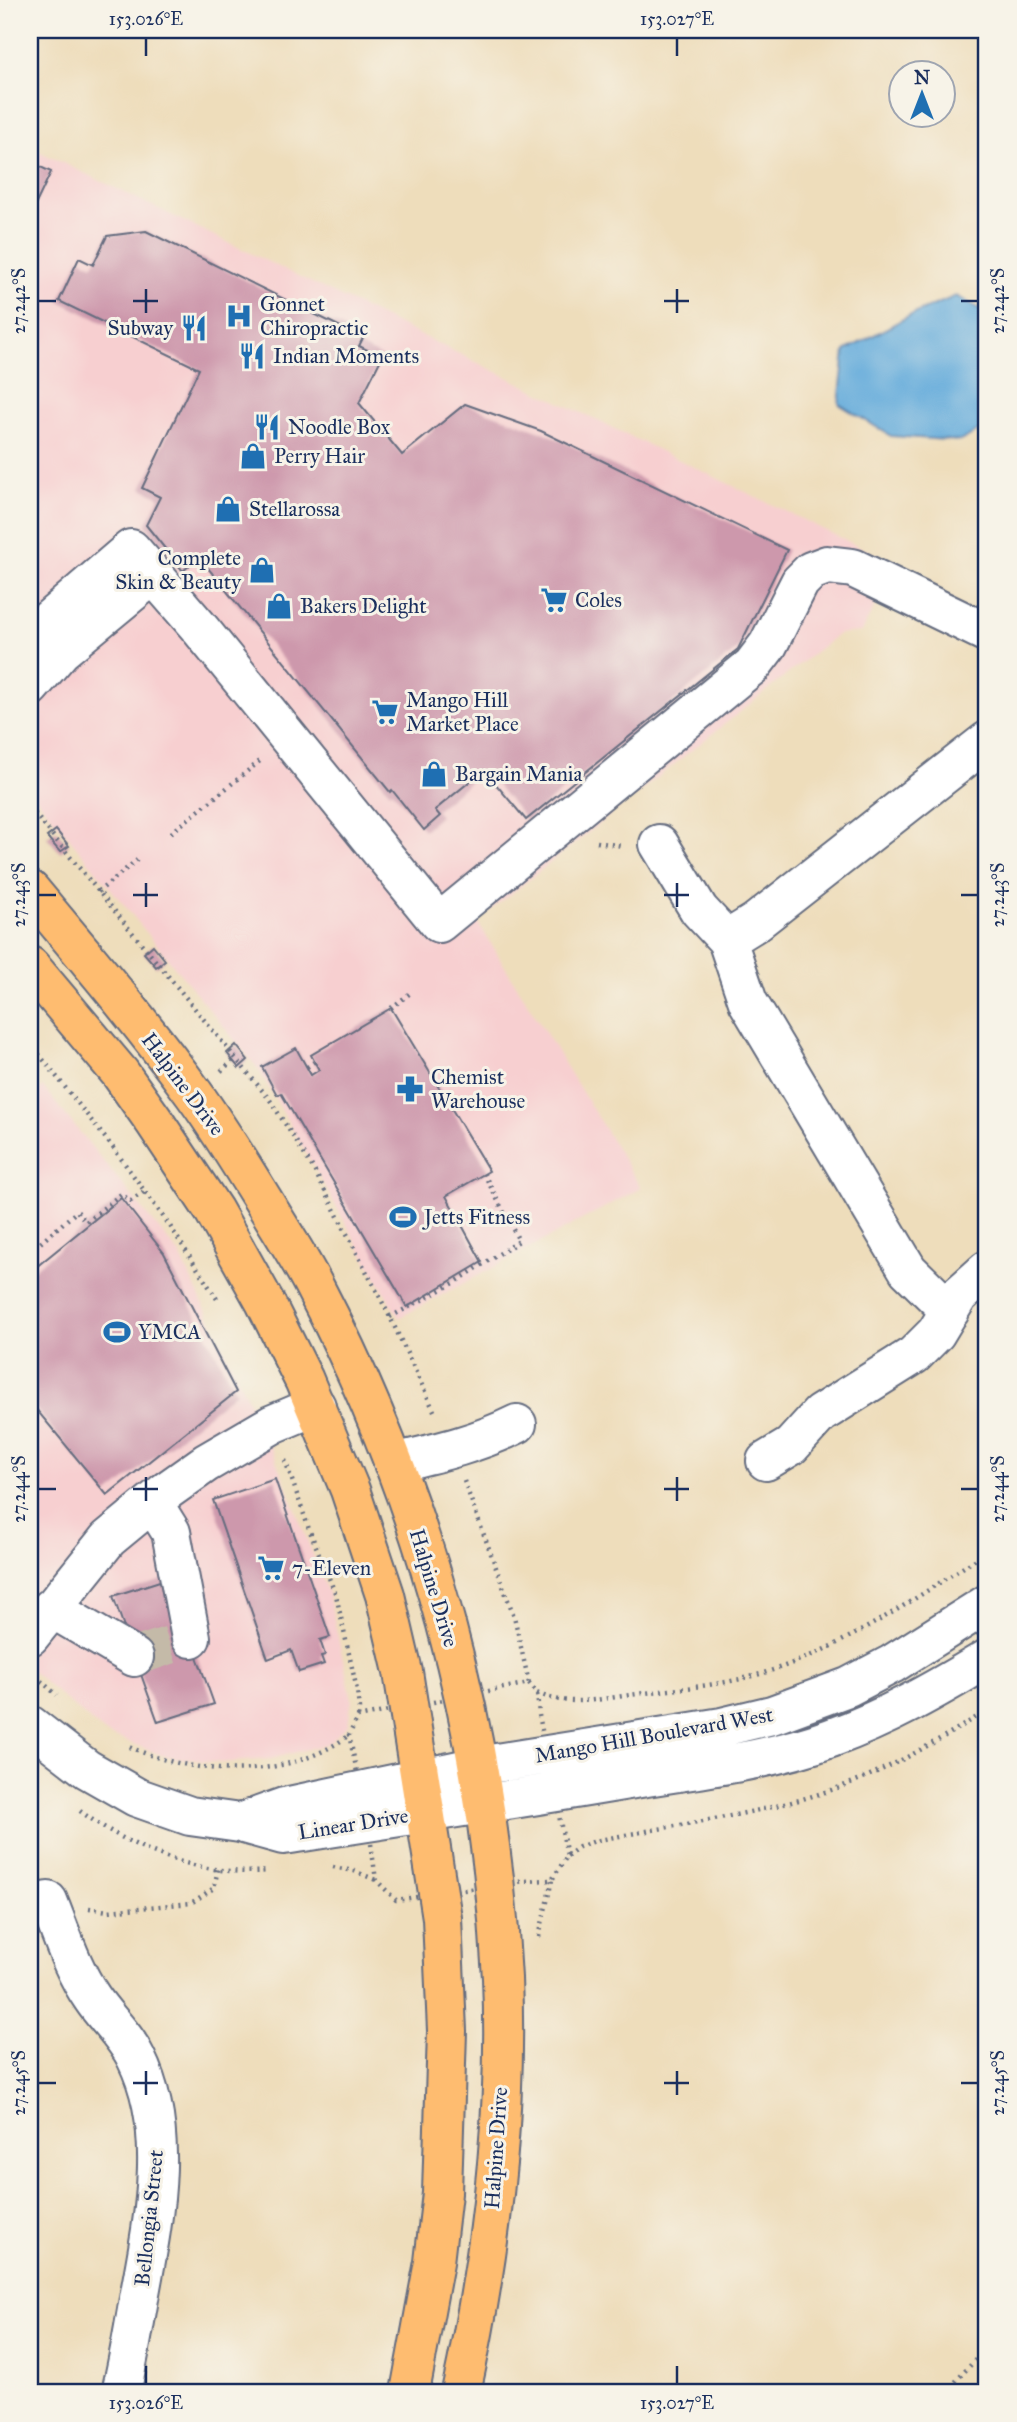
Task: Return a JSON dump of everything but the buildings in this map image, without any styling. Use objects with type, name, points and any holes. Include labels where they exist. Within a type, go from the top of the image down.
[{"type":"main road","name":"Halpine Drive","points":[[30,890],[193,1093],[240,1163],[314,1285],[343,1343],[393,1463],[415,1523],[449,1634],[484,1803],[498,1916],[502,1982],[498,2142],[490,2221],[473,2334],[461,2392]]},
{"type":"main road","name":"Halpine Drive","points":[[30,965],[120,1073],[214,1211],[265,1302],[316,1406],[354,1501],[385,1595],[403,1672],[424,1795],[443,1941],[447,2031],[445,2146],[434,2262],[410,2392]]},
{"type":"street","points":[[142,562],[197,625],[439,923],[752,666],[768,645],[796,588],[811,570],[827,565],[845,566],[987,633]]},
{"type":"street","points":[[30,636],[142,562]]},
{"type":"street","points":[[30,687],[142,562]]},
{"type":"street","points":[[727,940],[756,922],[987,741]]},
{"type":"street","points":[[659,844],[699,910],[727,940],[748,1002],[908,1270],[950,1311]]},
{"type":"street","points":[[766,1461],[791,1446],[821,1414],[915,1355],[936,1333],[959,1295],[987,1270]]},
{"type":"street","points":[[134,1657],[40,1622],[108,1539],[153,1503],[206,1463],[273,1424],[316,1406]]},
{"type":"street","points":[[393,1463],[453,1450],[517,1424]]},
{"type":"street","points":[[153,1503],[171,1532],[191,1638]]},
{"type":"street","name":"Mango Hill Boulevard West","points":[[424,1795],[478,1766],[722,1727],[772,1715],[848,1687],[892,1664],[987,1604]]},
{"type":"street","name":"Mango Hill Boulevard West","points":[[424,1795],[484,1803],[791,1751],[831,1738],[895,1711],[987,1659]]},
{"type":"street","name":"Linear Drive","points":[[30,1725],[87,1769],[136,1797],[190,1816],[240,1823],[284,1807],[424,1795]]},
{"type":"street","name":"Bellongia Street","points":[[39,1903],[92,1998],[119,2031],[136,2058],[150,2095],[157,2138],[152,2220],[121,2392]]},
{"type":"path","points":[[171,833],[262,760]]},
{"type":"path","points":[[30,808],[270,1100],[313,1168],[390,1317],[453,1450],[514,1616],[529,1683],[537,1693],[548,1698],[574,1701],[704,1686],[752,1676],[826,1649],[987,1552]]},
{"type":"path","points":[[98,892],[137,860]]},
{"type":"path","points":[[391,1008],[413,991]]},
{"type":"path","points":[[30,1044],[145,1191],[222,1308]]},
{"type":"path","points":[[307,1067],[314,1062]]},
{"type":"path","points":[[390,1317],[454,1283],[519,1241],[484,1174]]},
{"type":"path","points":[[30,1252],[77,1211],[86,1222],[121,1194],[131,1201],[145,1191]]},
{"type":"path","points":[[126,1745],[164,1761],[197,1768],[272,1766],[319,1754],[349,1735],[358,1717],[357,1690],[336,1595],[309,1529],[273,1424]]},
{"type":"path","points":[[41,1681],[60,1697]]},
{"type":"path","points":[[512,1687],[529,1683]]},
{"type":"path","points":[[537,1693],[538,1715]]},
{"type":"path","points":[[358,1717],[374,1715]]},
{"type":"path","points":[[349,1735],[354,1752]]},
{"type":"path","points":[[524,1881],[552,1880],[567,1856],[562,1837]]},
{"type":"path","points":[[374,1859],[376,1880],[396,1900],[411,1896]]},
{"type":"path","points":[[39,1903],[108,1911],[191,1903],[214,1888],[218,1869]]},
{"type":"path","points":[[946,2392],[987,2347]]},
{"type":"shaded area","name":"Mango Hill Market Place","points":[[30,147],[897,565],[861,632],[838,634],[477,921],[641,1188],[399,1318],[259,1070],[30,790]]},
{"type":"shaded area","points":[[43,1087],[180,1255],[275,1457],[328,1593],[352,1699],[348,1725],[327,1744],[271,1759],[220,1763],[164,1756],[105,1733],[30,1670],[30,1097]]},
{"type":"water","points":[[956,296],[987,313],[987,426],[960,441],[891,436],[839,404],[845,351],[909,316]]},
{"type":"tunnel","points":[[134,1657],[191,1638]]},
{"type":"place","name":"Gonnet Chiropractic","points":[[239,316]]},
{"type":"place","name":"Subway","points":[[194,328]]},
{"type":"place","name":"Indian Moments","points":[[252,356]]},
{"type":"place","name":"Noodle Box","points":[[267,427]]},
{"type":"place","name":"Perry Hair","points":[[253,456]]},
{"type":"place","name":"Stellarossa","points":[[228,509]]},
{"type":"place","name":"Complete Skin & Beauty","points":[[262,570]]},
{"type":"place","name":"Coles","points":[[554,600]]},
{"type":"place","name":"Bakers Delight","points":[[279,606]]},
{"type":"place","name":"Mango Hill Market Place","points":[[385,712]]},
{"type":"place","name":"Bargain Mania","points":[[434,774]]},
{"type":"place","name":"Chemist Warehouse","points":[[410,1089]]},
{"type":"place","name":"Jetts Fitness","points":[[403,1217]]},
{"type":"place","name":"YMCA","points":[[117,1332]]},
{"type":"place","name":"7-Eleven","points":[[271,1568]]}]
